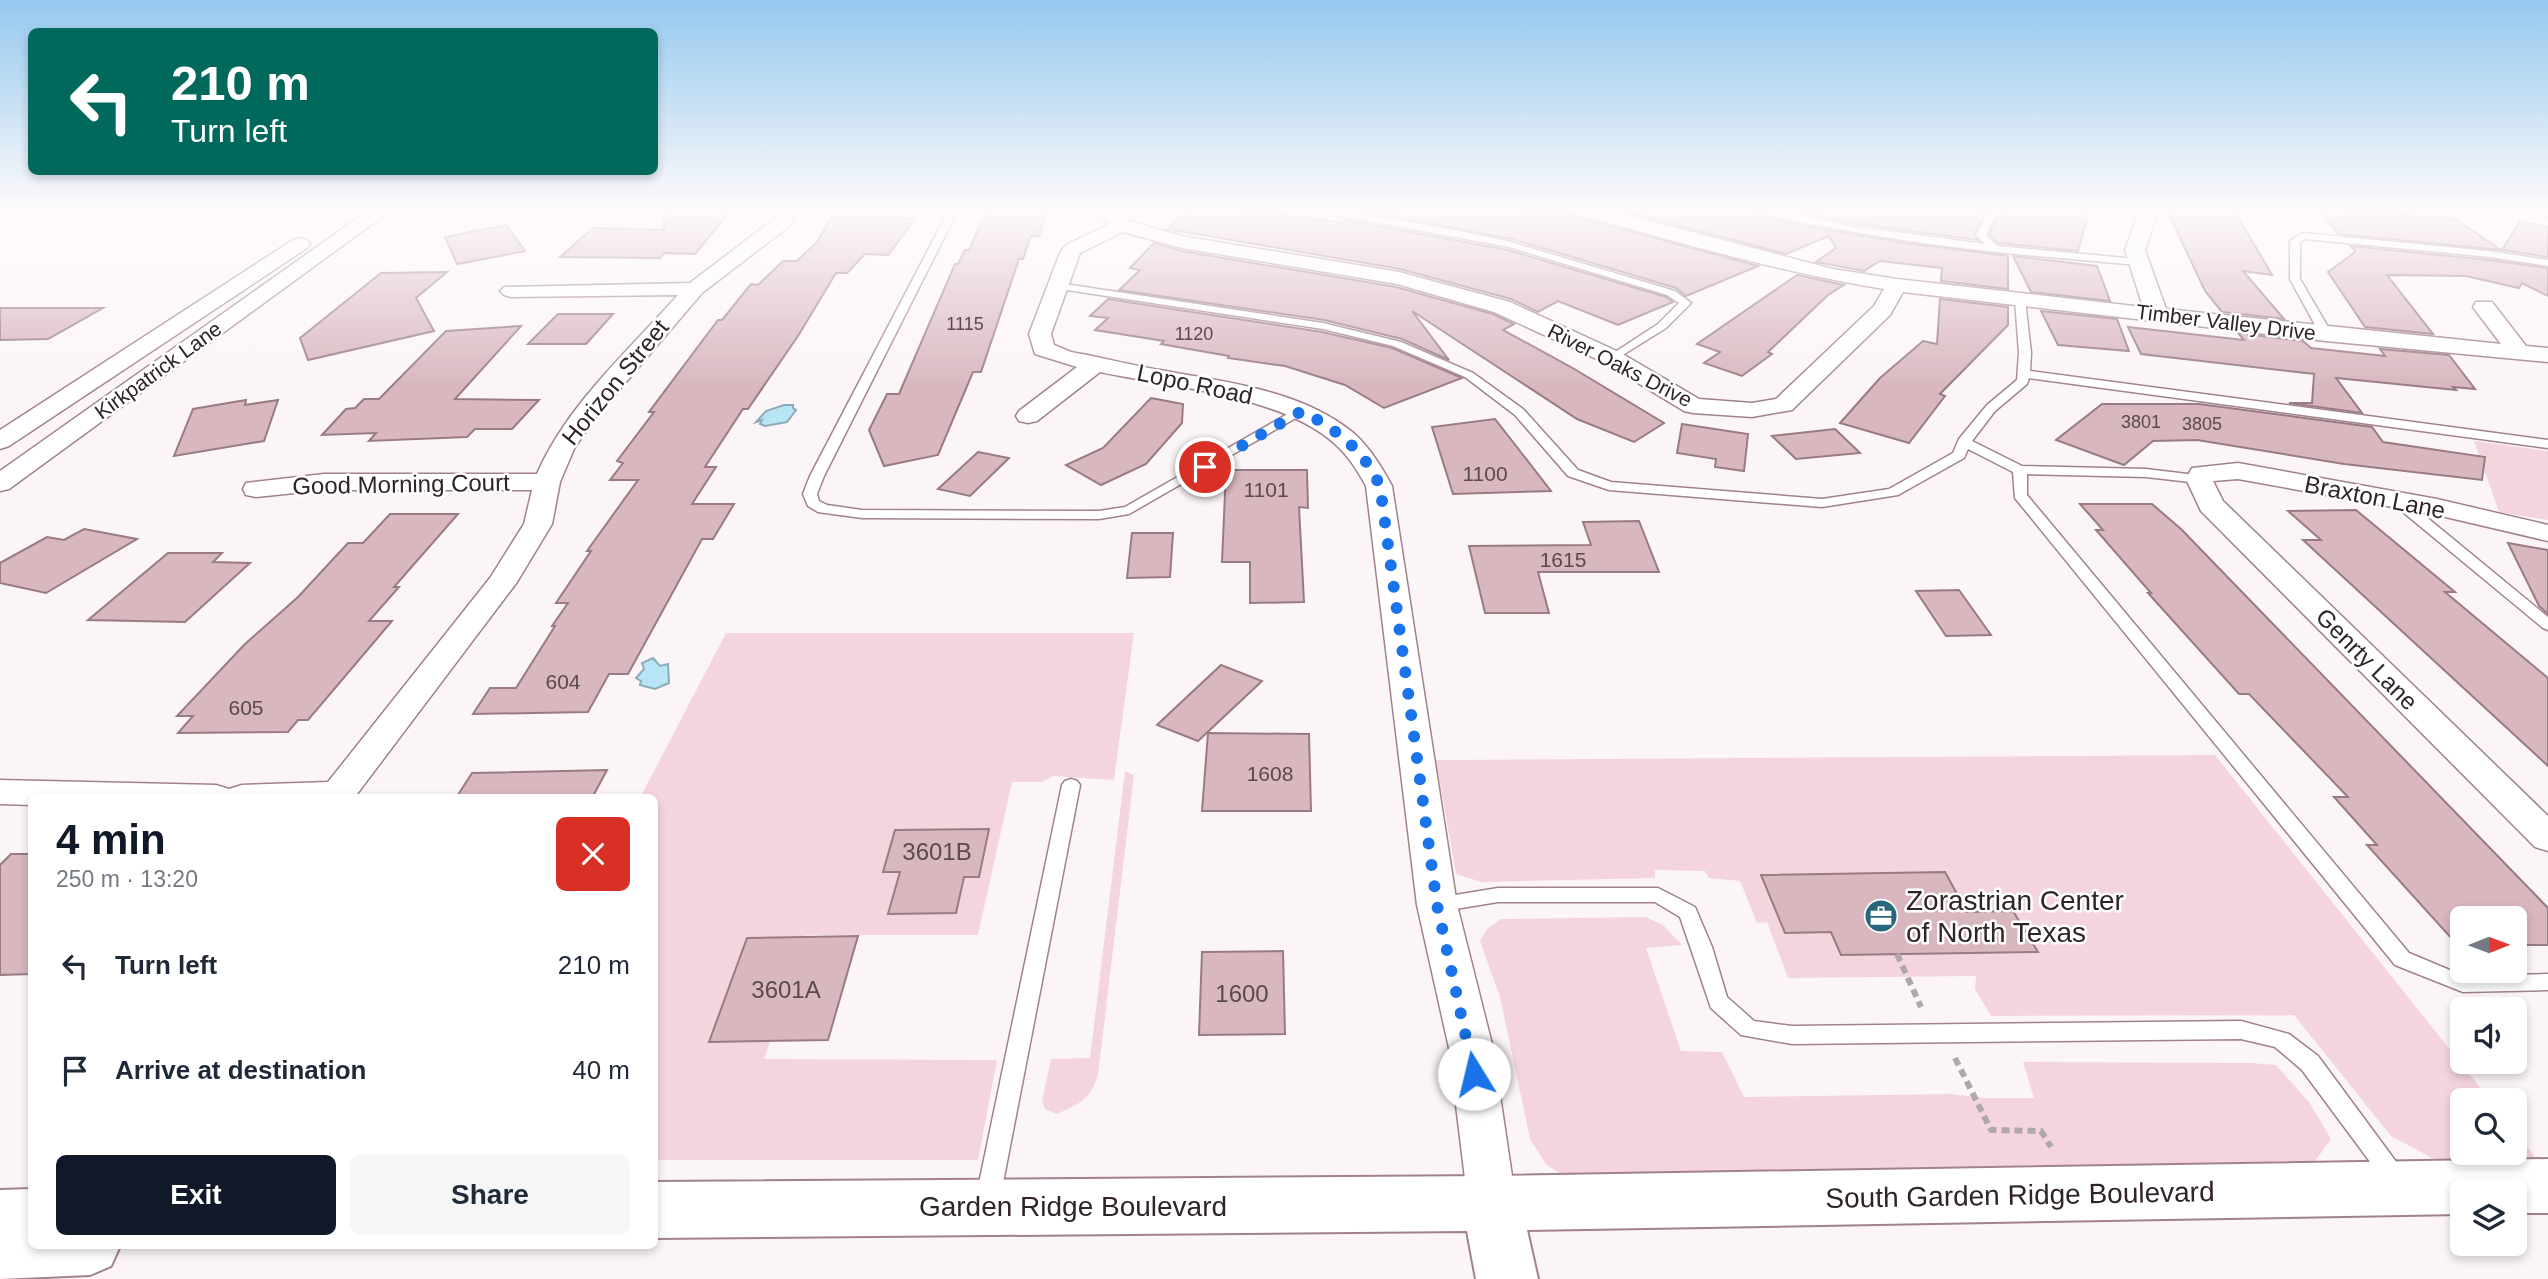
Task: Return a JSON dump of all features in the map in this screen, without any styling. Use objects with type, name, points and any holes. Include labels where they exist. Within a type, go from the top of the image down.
[{"type":"main road","name":"South Garden Ridge Boulevard","points":[[1492,1203],[2548,1186]]},
{"type":"main road","name":"Garden Ridge Boulevard","points":[[658,1210],[1492,1203]]},
{"type":"main road","points":[[1492,1203],[1507,1279]]},
{"type":"main road","points":[[0,1218],[28,1217]]},
{"type":"main road","points":[[0,1254],[56,1249]]},
{"type":"street","name":"Kirkpatrick Lane","points":[[0,441],[263,268]]},
{"type":"street","name":"Kirkpatrick Lane","points":[[0,483],[301,268]]},
{"type":"street","name":"Horizon Street","points":[[338,794],[502,582],[538,524],[547,482],[561,450],[582,418],[695,289],[723,268]]},
{"type":"street","name":"Lopo Road","points":[[1064,268],[1040,334],[1043,349],[1065,358],[1251,394],[1302,411],[1350,442],[1372,468],[1380,486],[1437,905],[1471,1048],[1492,1203]]},
{"type":"street","name":"River Oaks Drive","points":[[1337,268],[1399,278],[1503,307],[1613,358],[1693,405],[1734,410],[1783,405],[1882,310],[1897,285]]},
{"type":"street","name":"Timber Valley Drive","points":[[1802,268],[1897,285],[2020,300],[2326,334],[2548,355]]},
{"type":"street","points":[[2139,268],[2157,314]]},
{"type":"street","points":[[511,291],[695,289]]},
{"type":"street","points":[[2484,307],[2517,350]]},
{"type":"street","points":[[1028,416],[1097,364]]},
{"type":"street","name":"Braxton Lane","points":[[2200,477],[2238,471],[2397,500],[2548,533]]},
{"type":"street","name":"Genrty Lane","points":[[2200,477],[2211,505],[2548,838]]},
{"type":"street","name":"Good Morning Court","points":[[256,489],[324,482],[547,482]]},
{"type":"street","points":[[0,792],[72,794]]},
{"type":"lane","points":[[924,268],[817,476],[810,494],[813,503],[823,509],[862,514],[1099,515],[1129,510],[1302,411]]},
{"type":"lane","points":[[1587,268],[1671,293],[1686,303],[1662,326],[1613,358]]},
{"type":"lane","points":[[2295,268],[2295,279],[2326,334]]},
{"type":"lane","points":[[1058,286],[1323,326],[1397,344],[1469,375],[1519,412],[1573,473],[1609,486],[1822,503],[1893,492],[1959,455],[1964,442],[1991,408],[2023,381],[2020,300]]},
{"type":"lane","points":[[2024,374],[2548,444]]},
{"type":"lane","points":[[1964,442],[2020,470],[2200,477]]},
{"type":"lane","points":[[2020,470],[2020,495],[2402,959],[2463,984],[2548,982]]},
{"type":"lane","points":[[2397,500],[2548,625]]},
{"type":"lane","points":[[986,1207],[1071,785]]},
{"type":"lane","points":[[1437,905],[1498,895],[1658,895],[1688,912],[1702,947],[1718,1002],[1749,1029],[1792,1035],[2241,1030],[2280,1040],[2310,1063],[2404,1189]]},
{"type":"path","points":[[1897,954],[1926,1018],[1958,1063],[1991,1130],[2041,1131],[2051,1147]]},
{"type":"shaded area","points":[[2474,441],[2548,451],[2548,520],[2499,512]]},
{"type":"shaded area","points":[[726,633],[1134,633],[1114,780],[1053,776],[1042,782],[1012,782],[978,935],[806,935],[764,1059],[997,1060],[978,1160],[658,1160],[658,794],[642,794]]},
{"type":"shaded area","points":[[2215,755],[2450,1050],[2450,1074],[2469,1074],[2481,1088],[2450,1088],[2450,1160],[2436,1160],[2391,1136],[2294,1015],[1991,1016],[1975,989],[1976,976],[1788,978],[1767,922],[1757,923],[1740,881],[1709,878],[1705,871],[1655,870],[1655,878],[1481,882],[1456,874],[1436,760]]},
{"type":"shaded area","points":[[1125,771],[1134,775],[1098,1075],[1091,1091],[1083,1100],[1057,1114],[1045,1109],[1042,1101],[1051,1059],[1090,1058]]},
{"type":"shaded area","points":[[1646,917],[1663,925],[1682,945],[1646,948],[1681,1051],[1722,1052],[1744,1097],[1950,1094],[1985,1098],[2034,1098],[2023,1062],[2251,1063],[2276,1065],[2309,1102],[2331,1139],[2315,1161],[1566,1178],[1546,1164],[1530,1139],[1500,997],[1480,941],[1487,929],[1501,919]]},
{"type":"shaded area","points":[[2527,1146],[2539,1162],[2527,1162]]},
{"type":"water","points":[[793,405],[796,410],[787,422],[765,426],[760,424],[762,420],[756,422],[766,411]]},
{"type":"water","points":[[653,658],[660,666],[668,664],[669,683],[655,689],[640,685],[641,681],[636,678],[644,669],[642,663]]},
{"type":"building","points":[[776,268],[852,268],[847,273],[836,273],[798,336],[748,409],[743,409],[705,467],[716,467],[692,504],[734,504],[713,539],[702,539],[628,674],[609,674],[588,712],[473,714],[490,688],[516,688],[568,603],[556,603],[591,551],[587,551],[638,480],[610,480],[623,463],[617,461],[654,412],[649,412],[718,320],[722,320],[751,284],[758,285]]},
{"type":"building","points":[[953,268],[1016,268],[981,372],[973,372],[938,455],[884,466],[869,430],[887,394],[899,394]]},
{"type":"building","points":[[1130,268],[1281,268],[1396,287],[1493,314],[1514,324],[1503,330],[1664,423],[1634,442],[1577,419],[1412,311],[1449,360],[1402,339],[1324,320],[1119,290],[1140,270]]},
{"type":"building","points":[[1392,268],[1567,268],[1666,297],[1673,302],[1618,325],[1558,301],[1538,312],[1511,299]]},
{"type":"building","points":[[1608,268],[1754,268],[1686,296],[1676,288]]},
{"type":"building","points":[[1846,268],[1869,268],[1864,271]]},
{"type":"building","points":[[1939,268],[2008,268],[2008,289],[1941,281],[1942,268]]},
{"type":"building","points":[[2019,268],[2098,268],[2110,301],[2031,292]]},
{"type":"building","points":[[2194,268],[2268,268],[2272,275],[2243,271],[2284,319],[2222,312],[2205,291]]},
{"type":"building","points":[[2334,268],[2546,268],[2548,268],[2548,296],[2522,283],[2519,288],[2466,276],[2387,275],[2433,334],[2365,327],[2328,272]]},
{"type":"building","points":[[447,272],[416,298],[434,331],[308,360],[300,338],[381,273]]},
{"type":"building","points":[[1797,275],[1844,285],[1828,295],[1768,352],[1772,354],[1742,376],[1704,363],[1720,352],[1697,344]]},
{"type":"building","points":[[1108,299],[1322,332],[1392,348],[1462,378],[1384,408],[1345,385],[1285,366],[1228,358],[1229,356],[1161,344],[1164,341],[1095,330],[1108,318],[1090,316]]},
{"type":"building","points":[[1940,299],[2008,307],[2008,325],[1940,394],[1945,396],[1909,443],[1840,423],[1880,378],[1923,341],[1937,344]]},
{"type":"building","points":[[0,308],[103,308],[48,339],[0,340]]},
{"type":"building","points":[[2041,311],[2117,319],[2129,351],[2058,345]]},
{"type":"building","points":[[558,314],[613,314],[586,344],[528,344]]},
{"type":"building","points":[[521,326],[455,399],[539,400],[512,429],[475,429],[467,437],[369,441],[376,433],[322,435],[346,409],[355,408],[364,399],[379,399],[446,331]]},
{"type":"building","points":[[2128,327],[2244,340],[2238,333],[2303,341],[2311,348],[2385,356],[2380,349],[2449,355],[2475,389],[2453,387],[2456,390],[2336,378],[2362,413],[2289,403],[2312,403],[2314,374],[2141,354]]},
{"type":"building","points":[[1151,398],[1183,404],[1182,423],[1146,464],[1101,485],[1066,465],[1103,448]]},
{"type":"building","points":[[246,400],[245,405],[278,400],[264,441],[174,456],[193,409]]},
{"type":"building","points":[[2102,404],[2199,404],[2372,427],[2383,442],[2485,457],[2482,480],[2344,464],[2197,440],[2153,441],[2124,465],[2056,440]]},
{"type":"building","points":[[1495,419],[1551,491],[1453,494],[1432,427]]},
{"type":"building","points":[[1682,424],[1748,434],[1744,471],[1715,467],[1716,459],[1677,453]]},
{"type":"building","points":[[1835,429],[1860,453],[1796,459],[1772,436]]},
{"type":"building","points":[[978,452],[1009,458],[970,496],[938,489]]},
{"type":"building","points":[[1226,470],[1307,470],[1308,508],[1299,507],[1304,602],[1250,603],[1250,562],[1222,562]]},
{"type":"building","points":[[2080,504],[2152,504],[2181,529],[2548,908],[2548,945],[2527,945],[2527,906],[2450,906],[2450,937],[2367,845],[2377,845],[2334,797],[2348,797],[2249,694],[2239,694],[2148,593],[2151,593],[2096,530],[2103,530]]},
{"type":"building","points":[[2356,510],[2455,592],[2445,592],[2548,678],[2548,766],[2303,540],[2321,540],[2288,511]]},
{"type":"building","points":[[390,514],[458,514],[394,587],[399,587],[369,621],[392,621],[308,720],[298,720],[288,732],[178,733],[193,716],[177,716],[245,644],[298,597],[348,543],[363,543]]},
{"type":"building","points":[[1639,521],[1659,572],[1538,572],[1549,613],[1485,613],[1469,546],[1591,545],[1583,522]]},
{"type":"building","points":[[84,529],[137,539],[46,593],[0,583],[0,563],[47,537],[64,540]]},
{"type":"building","points":[[1132,533],[1173,533],[1170,577],[1127,578]]},
{"type":"building","points":[[2508,543],[2548,550],[2548,614],[2539,606]]},
{"type":"building","points":[[168,553],[222,553],[213,562],[250,563],[185,622],[88,620]]},
{"type":"building","points":[[1959,590],[1991,635],[1946,636],[1916,591]]},
{"type":"building","points":[[1221,665],[1262,681],[1198,741],[1157,725]]},
{"type":"building","points":[[1208,733],[1309,734],[1311,811],[1202,811]]},
{"type":"building","points":[[607,770],[594,794],[459,794],[472,773]]},
{"type":"building","points":[[989,829],[979,877],[964,877],[956,913],[888,914],[900,872],[883,872],[895,830]]},
{"type":"building","points":[[11,854],[28,854],[28,974],[0,975],[0,865]]},
{"type":"building","points":[[1945,872],[1967,912],[2013,911],[2038,952],[1841,955],[1831,932],[1785,933],[1761,875]]},
{"type":"building","points":[[858,936],[828,1040],[709,1042],[747,938]]},
{"type":"building","points":[[1283,951],[1285,1034],[1199,1035],[1202,952]]},
{"type":"place","name":"Zorastrian Center of North Texas","points":[[1881,916]]},
{"type":"route","points":[[1205,467],[1302,411],[1337,431],[1350,442],[1372,468],[1380,486],[1437,905],[1471,1048],[1474,1074]]}]
